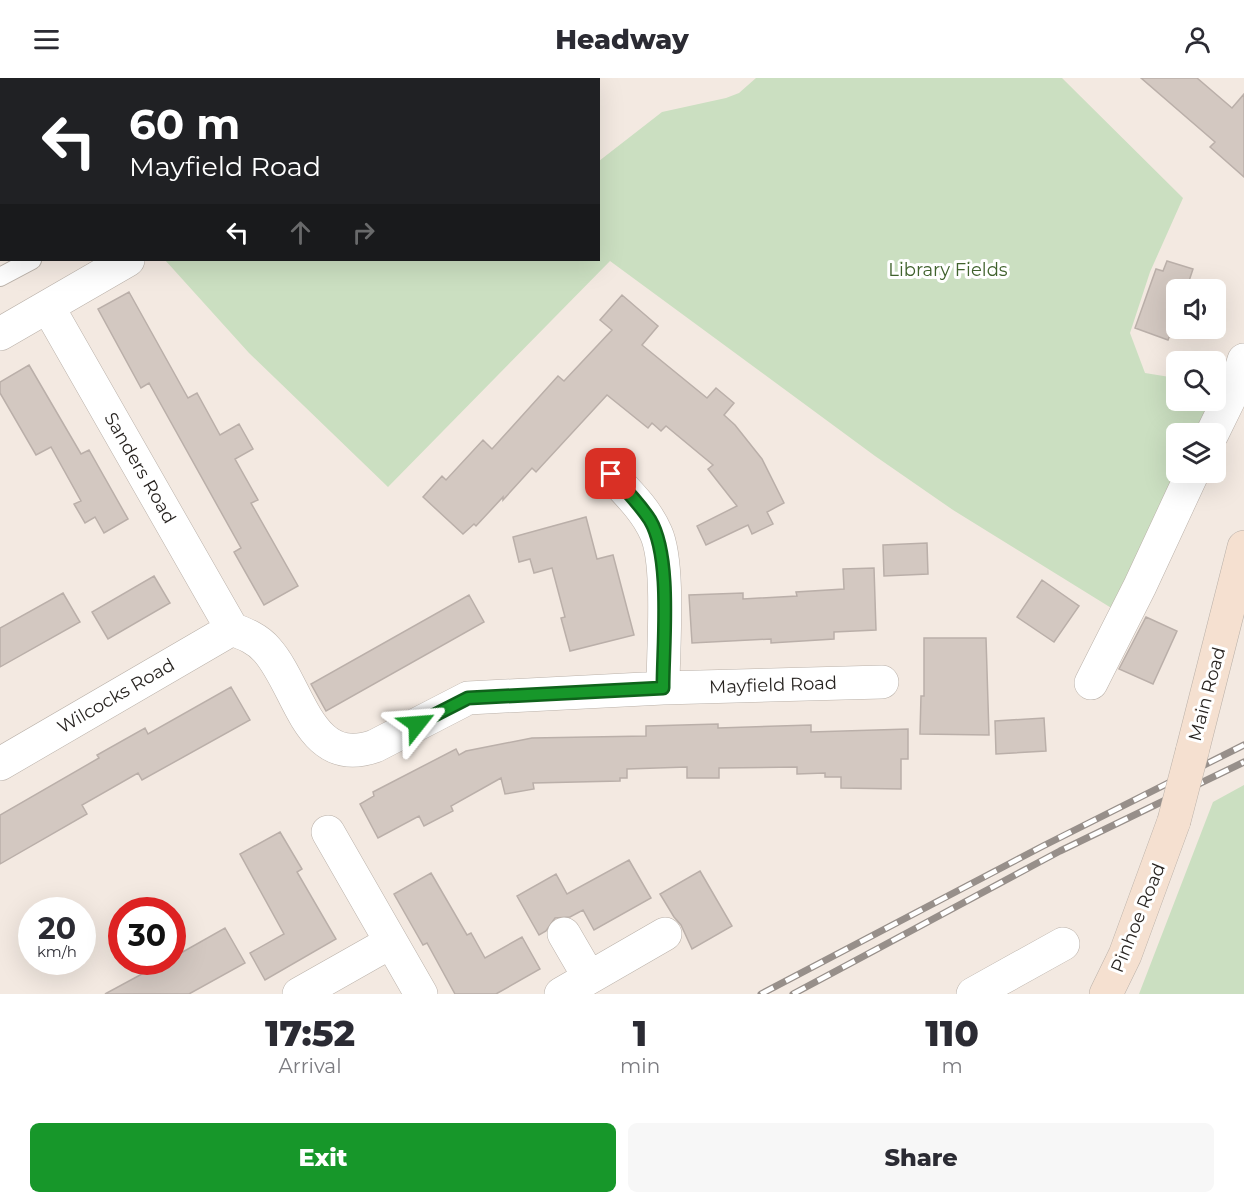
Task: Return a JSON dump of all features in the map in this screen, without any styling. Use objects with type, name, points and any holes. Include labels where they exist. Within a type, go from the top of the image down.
[{"type":"main road","name":"Main Road","points":[[1171,831],[1244,547]]},
{"type":"main road","name":"Pinhoe Road","points":[[1106,994],[1125,955],[1171,831]]},
{"type":"street","points":[[0,334],[126,261]]},
{"type":"street","name":"Sanders Road","points":[[48,307],[232,629]]},
{"type":"street","points":[[1217,423],[1236,385],[1244,360]]},
{"type":"street","points":[[611,474],[639,504],[657,536],[663,565],[663,688]]},
{"type":"street","points":[[1091,683],[1188,483]]},
{"type":"street","name":"Mayfield Road","points":[[232,629],[249,636],[267,649],[315,732],[328,744],[345,751],[364,750],[375,746],[468,698],[663,688],[882,682]]},
{"type":"street","name":"Wilcocks Road","points":[[0,764],[232,629]]},
{"type":"street","points":[[328,832],[421,994]]},
{"type":"street","points":[[564,934],[589,978]]},
{"type":"street","points":[[561,994],[665,934]]},
{"type":"street","points":[[299,994],[391,942]]},
{"type":"street","points":[[973,994],[1020,983],[1063,944]]},
{"type":"lane","points":[[0,277],[30,261]]},
{"type":"green space","name":"Library Fields","points":[[756,78],[1062,78],[1183,198],[1150,272],[1130,333],[1145,373],[1166,376],[1166,411],[1217,411],[1210,423],[1166,423],[1166,483],[1172,483],[1121,614],[953,510],[875,456],[610,261],[388,487],[249,353],[166,261],[600,261],[600,160],[662,112],[739,93]]},
{"type":"green space","points":[[1244,785],[1244,994],[1139,994],[1213,802]]},
{"type":"building","points":[[1141,78],[1197,78],[1232,108],[1244,94],[1244,177],[1210,147],[1215,142]]},
{"type":"building","points":[[1167,261],[1193,269],[1190,279],[1166,279],[1166,339],[1168,340],[1135,328],[1156,269],[1163,271]]},
{"type":"building","points":[[129,292],[188,398],[197,393],[220,435],[239,424],[253,449],[235,459],[258,500],[251,503],[298,586],[264,605],[234,552],[241,548],[149,383],[141,388],[98,309]]},
{"type":"building","points":[[622,295],[658,326],[642,345],[707,398],[716,388],[734,403],[724,415],[762,459],[784,503],[767,512],[773,524],[752,534],[748,525],[706,545],[697,526],[737,506],[708,469],[713,465],[666,426],[661,431],[652,423],[648,428],[607,395],[536,472],[532,468],[476,526],[474,524],[463,534],[423,497],[442,476],[446,480],[483,440],[492,449],[558,376],[564,381],[612,330],[600,320]]},
{"type":"building","points":[[29,365],[81,454],[89,450],[128,519],[104,533],[95,517],[85,523],[74,504],[81,501],[51,447],[36,455],[0,393],[0,382]]},
{"type":"building","points":[[586,517],[597,559],[613,555],[634,635],[570,651],[561,618],[565,617],[552,568],[534,573],[530,559],[519,562],[513,537]]},
{"type":"building","points":[[927,543],[928,574],[884,576],[883,545]]},
{"type":"building","points":[[874,568],[876,630],[834,632],[834,639],[771,643],[771,639],[692,643],[689,595],[743,593],[743,599],[797,596],[796,592],[844,589],[843,569]]},
{"type":"building","points":[[154,576],[170,603],[108,639],[92,612]]},
{"type":"building","points":[[1042,580],[1079,606],[1054,642],[1017,617]]},
{"type":"building","points":[[63,593],[80,622],[0,667],[0,628]]},
{"type":"building","points":[[469,595],[484,622],[326,711],[311,684]]},
{"type":"building","points":[[1146,617],[1177,631],[1153,684],[1119,669]]},
{"type":"building","points":[[924,638],[986,638],[989,735],[920,734],[921,696],[924,696]]},
{"type":"building","points":[[231,687],[250,720],[142,780],[138,773],[82,805],[87,814],[0,864],[0,815],[99,758],[97,755],[145,728],[148,734]]},
{"type":"building","points":[[1044,718],[1046,751],[996,754],[995,721]]},
{"type":"building","points":[[718,724],[718,728],[811,725],[811,732],[908,729],[908,759],[901,759],[901,789],[841,788],[841,777],[825,777],[825,773],[797,774],[797,767],[719,768],[719,778],[687,778],[687,767],[627,769],[627,778],[620,778],[620,781],[533,783],[534,789],[505,794],[501,778],[451,806],[453,811],[424,826],[419,816],[378,838],[360,804],[374,796],[373,792],[456,749],[459,755],[466,751],[532,738],[646,736],[646,726]]},
{"type":"building","points":[[280,832],[302,869],[297,872],[336,939],[265,980],[250,953],[284,934],[240,854]]},
{"type":"building","points":[[629,860],[651,898],[594,930],[583,910],[570,917],[555,918],[546,931],[539,935],[517,896],[556,874],[567,894]]},
{"type":"building","points":[[700,871],[732,926],[692,949],[681,925],[660,894]]},
{"type":"building","points":[[431,873],[467,935],[471,933],[485,958],[522,937],[540,969],[496,994],[455,994],[427,943],[423,945],[394,894]]},
{"type":"building","points":[[225,928],[245,963],[189,994],[105,994],[140,975],[186,975],[186,950]]},
{"type":"railway","points":[[761,994],[1043,846],[1244,745]]},
{"type":"railway","points":[[793,994],[1060,851],[1244,762]]},
{"type":"route","points":[[417,724],[468,698],[663,688],[663,565],[657,536],[639,504],[611,474]]}]
